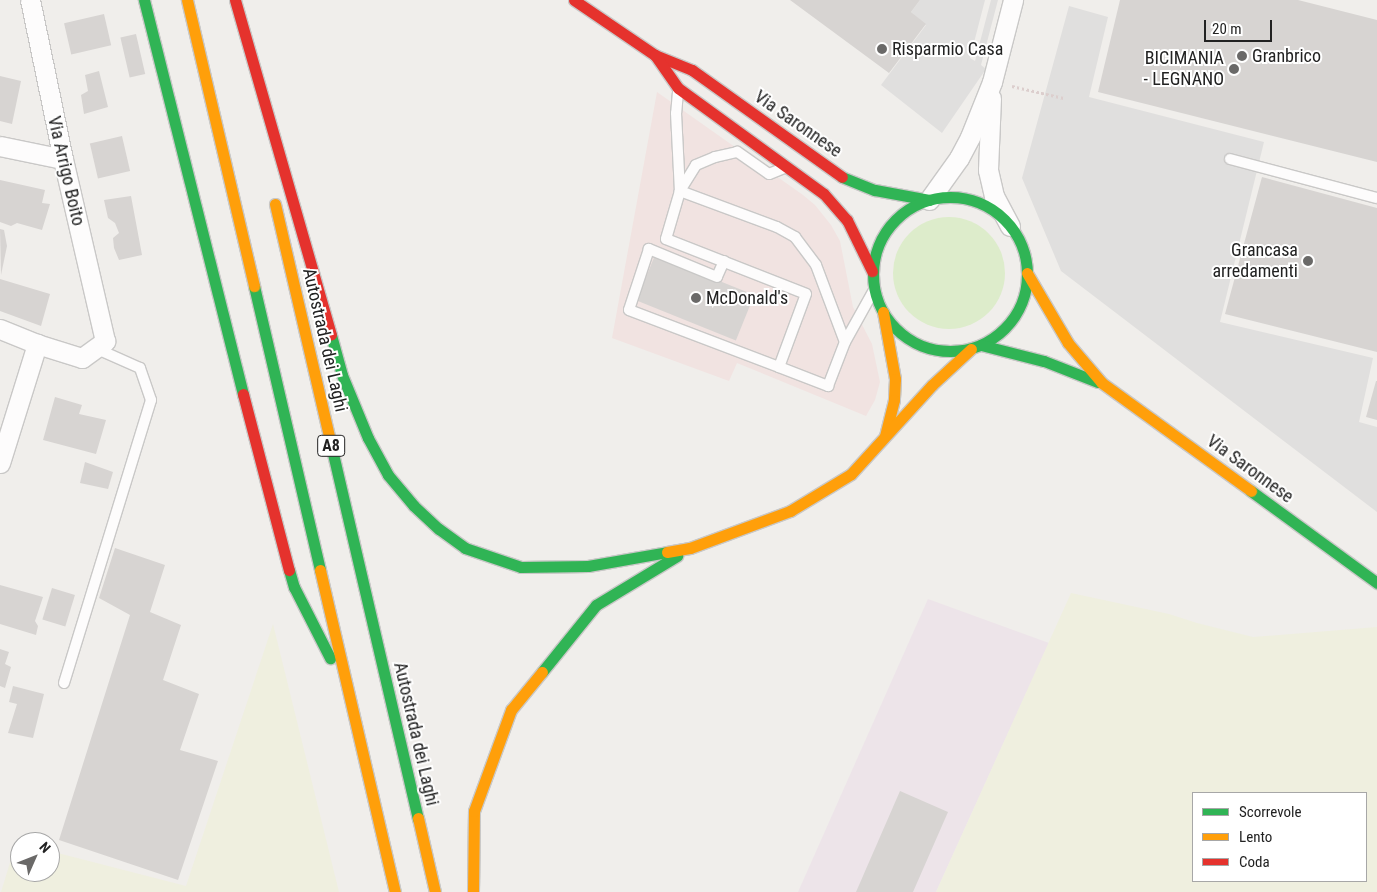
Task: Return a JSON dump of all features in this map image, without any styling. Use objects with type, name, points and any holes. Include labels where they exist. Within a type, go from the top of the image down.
[{"type":"main road","points":[[144,0],[233,358],[294,587],[350,698]]},
{"type":"main road","name":"A8","points":[[188,0],[395,892]]},
{"type":"main road","points":[[228,0],[248,87]]},
{"type":"main road","points":[[235,0],[342,375],[368,438],[388,475],[439,529],[465,548],[521,567],[588,566],[690,548]]},
{"type":"main road","name":"Via Saronnese","points":[[574,0],[655,55],[692,70],[845,179],[875,190],[929,200]]},
{"type":"main road","name":"Via Saronnese","points":[[655,55],[678,88],[824,194],[847,220],[872,271]]},
{"type":"main road","name":"Autostrada dei Laghi","points":[[273,194],[435,892]]},
{"type":"main road","points":[[472,892],[474,811],[511,710],[596,605],[690,548],[808,502],[851,474],[885,435],[915,406],[932,385],[976,347],[1000,333],[1015,316],[1024,295],[1027,273],[1022,248],[1010,226],[993,211],[973,201],[951,198],[929,200],[917,205],[896,218],[885,230],[877,250],[872,271],[875,288],[883,312],[895,379],[892,408],[885,435]]},
{"type":"main road","name":"Via Saronnese","points":[[1027,273],[1068,344],[1102,383],[1377,582]]},
{"type":"main road","points":[[883,312],[899,332],[921,345],[946,351],[976,347]]},
{"type":"main road","name":"Via Saronnese","points":[[976,347],[1044,361],[1102,383]]},
{"type":"street","name":"Via Arrigo Boito","points":[[30,0],[100,344]]},
{"type":"street","points":[[929,200],[963,151],[992,82],[1013,0]]},
{"type":"street","points":[[992,82],[988,170],[994,196],[1010,226]]},
{"type":"street","points":[[0,146],[63,159]]},
{"type":"street","points":[[0,329],[37,344],[82,358],[100,344]]},
{"type":"street","points":[[0,463],[37,344]]},
{"type":"lane","points":[[678,88],[676,113],[680,191]]},
{"type":"lane","points":[[779,367],[806,294],[666,239],[680,191],[696,165],[715,157],[737,152],[769,174],[786,168]]},
{"type":"lane","points":[[1230,159],[1377,198]]},
{"type":"lane","points":[[680,191],[776,227],[795,237],[816,266],[845,342]]},
{"type":"lane","points":[[724,261],[717,277],[649,250],[629,310],[828,386],[845,342],[875,288]]},
{"type":"lane","points":[[64,683],[151,400],[140,368],[100,344]]},
{"type":"path","points":[[992,82],[1064,98]]},
{"type":"shaded area","points":[[920,0],[985,0],[970,58],[975,61],[991,0],[998,0],[981,65],[986,69],[942,133],[881,85],[926,25],[911,12]]},
{"type":"shaded area","points":[[1069,6],[1108,17],[1089,97],[1264,142],[1220,322],[1373,358],[1359,422],[1377,427],[1377,512],[1061,271],[1022,178]]},
{"type":"shaded area","points":[[657,92],[803,195],[815,205],[831,225],[840,241],[853,307],[872,344],[880,382],[875,400],[866,416],[737,363],[729,381],[612,338]]},
{"type":"shaded area","points":[[928,599],[1049,643],[936,892],[798,892]]},
{"type":"green space","points":[[949,217],[970,221],[989,233],[1001,252],[1005,273],[1001,294],[989,313],[970,325],[949,329],[928,325],[909,313],[897,294],[893,273],[897,252],[909,233],[928,221]]},
{"type":"green space","points":[[1071,593],[1169,614],[1253,637],[1377,627],[1377,892],[936,892]]},
{"type":"green space","points":[[273,624],[339,892],[1,892],[10,863],[10,882],[60,882],[60,854],[186,886]]},
{"type":"building","name":"Risparmio Casa","points":[[790,0],[920,0],[911,12],[926,24],[889,73]]},
{"type":"building","name":"Granbrico","points":[[1120,0],[1298,0],[1377,20],[1377,162],[1098,92]]},
{"type":"building","points":[[104,14],[111,45],[71,54],[64,23]]},
{"type":"building","points":[[136,34],[145,74],[130,78],[120,38]]},
{"type":"building","points":[[99,71],[108,107],[84,114],[81,95],[88,91],[85,75]]},
{"type":"building","points":[[0,76],[21,81],[12,124],[0,121]]},
{"type":"building","points":[[122,136],[130,171],[98,179],[90,143]]},
{"type":"building","name":"Grancasa arredamenti","points":[[1262,177],[1377,208],[1377,352],[1225,314]]},
{"type":"building","points":[[0,180],[45,190],[42,203],[50,204],[42,230],[17,223],[11,226],[0,222]]},
{"type":"building","points":[[131,196],[142,255],[119,260],[114,248],[113,238],[119,233],[115,223],[108,218],[104,200]]},
{"type":"building","points":[[0,229],[4,230],[7,246],[1,275]]},
{"type":"building","name":"McDonald's","points":[[655,255],[754,295],[736,341],[637,300]]},
{"type":"building","points":[[0,279],[50,294],[41,326],[0,311]]},
{"type":"building","points":[[1377,381],[1377,420],[1366,417]]},
{"type":"building","points":[[55,397],[82,405],[79,414],[106,420],[96,454],[43,440]]},
{"type":"building","points":[[85,462],[113,472],[108,489],[80,483]]},
{"type":"building","points":[[115,548],[165,565],[150,612],[181,625],[163,680],[199,694],[180,750],[218,761],[178,880],[60,840],[130,615],[99,598]]},
{"type":"building","points":[[0,585],[43,597],[35,621],[38,626],[36,635],[0,624]]},
{"type":"building","points":[[52,588],[75,595],[65,627],[42,620]]},
{"type":"building","points":[[0,649],[9,652],[5,664],[11,667],[5,688],[0,686]]},
{"type":"building","points":[[13,686],[44,694],[33,738],[8,733],[17,704],[9,702]]},
{"type":"building","points":[[900,791],[948,812],[913,892],[856,892]]},
{"type":"traffic: fast","points":[[144,0],[243,394]]},
{"type":"traffic: fast","points":[[842,177],[875,190],[929,200]]},
{"type":"traffic: fast","points":[[950,197],[979,203],[993,210],[1004,220],[1014,231],[1021,245],[1027,274],[1021,303],[1014,317],[1004,328],[993,338],[979,345],[950,351],[921,345],[907,338],[896,328],[886,317],[879,303],[873,274],[879,245],[886,231],[896,220],[907,210],[921,203],[950,197]]},
{"type":"traffic: fast","points":[[254,286],[320,570]]},
{"type":"traffic: fast","points":[[331,335],[342,375],[368,438],[388,475],[414,506],[439,529],[465,548],[521,567],[588,566],[667,552]]},
{"type":"traffic: fast","points":[[981,345],[1044,361],[1098,382]]},
{"type":"traffic: fast","points":[[331,445],[418,818]]},
{"type":"traffic: fast","points":[[1251,491],[1377,583]]},
{"type":"traffic: fast","points":[[542,672],[596,605],[677,556]]},
{"type":"traffic: fast","points":[[289,570],[294,587],[330,658]]},
{"type":"traffic: slow","points":[[187,0],[254,286]]},
{"type":"traffic: slow","points":[[275,204],[331,445]]},
{"type":"traffic: slow","points":[[1027,273],[1068,343],[1102,383],[1251,491]]},
{"type":"traffic: slow","points":[[883,312],[895,379],[894,400],[885,435]]},
{"type":"traffic: slow","points":[[667,552],[690,548],[790,511],[851,474],[932,385],[971,349]]},
{"type":"traffic: slow","points":[[320,570],[395,892]]},
{"type":"traffic: slow","points":[[473,892],[474,811],[511,710],[542,672]]},
{"type":"traffic: slow","points":[[418,818],[435,892]]},
{"type":"traffic: jam","points":[[235,0],[331,335]]},
{"type":"traffic: jam","points":[[574,0],[655,55],[692,70],[842,177]]},
{"type":"traffic: jam","points":[[655,55],[678,88],[824,194],[847,220],[872,271]]},
{"type":"traffic: jam","points":[[243,394],[289,570]]},
{"type":"place","name":"Risparmio Casa","points":[[882,49]]},
{"type":"place","name":"Granbrico","points":[[1242,56]]},
{"type":"place","name":"BICIMANIA - LEGNANO","points":[[1234,69]]},
{"type":"place","name":"Grancasa arredamenti","points":[[1308,261]]},
{"type":"place","name":"McDonald's","points":[[696,298]]}]
